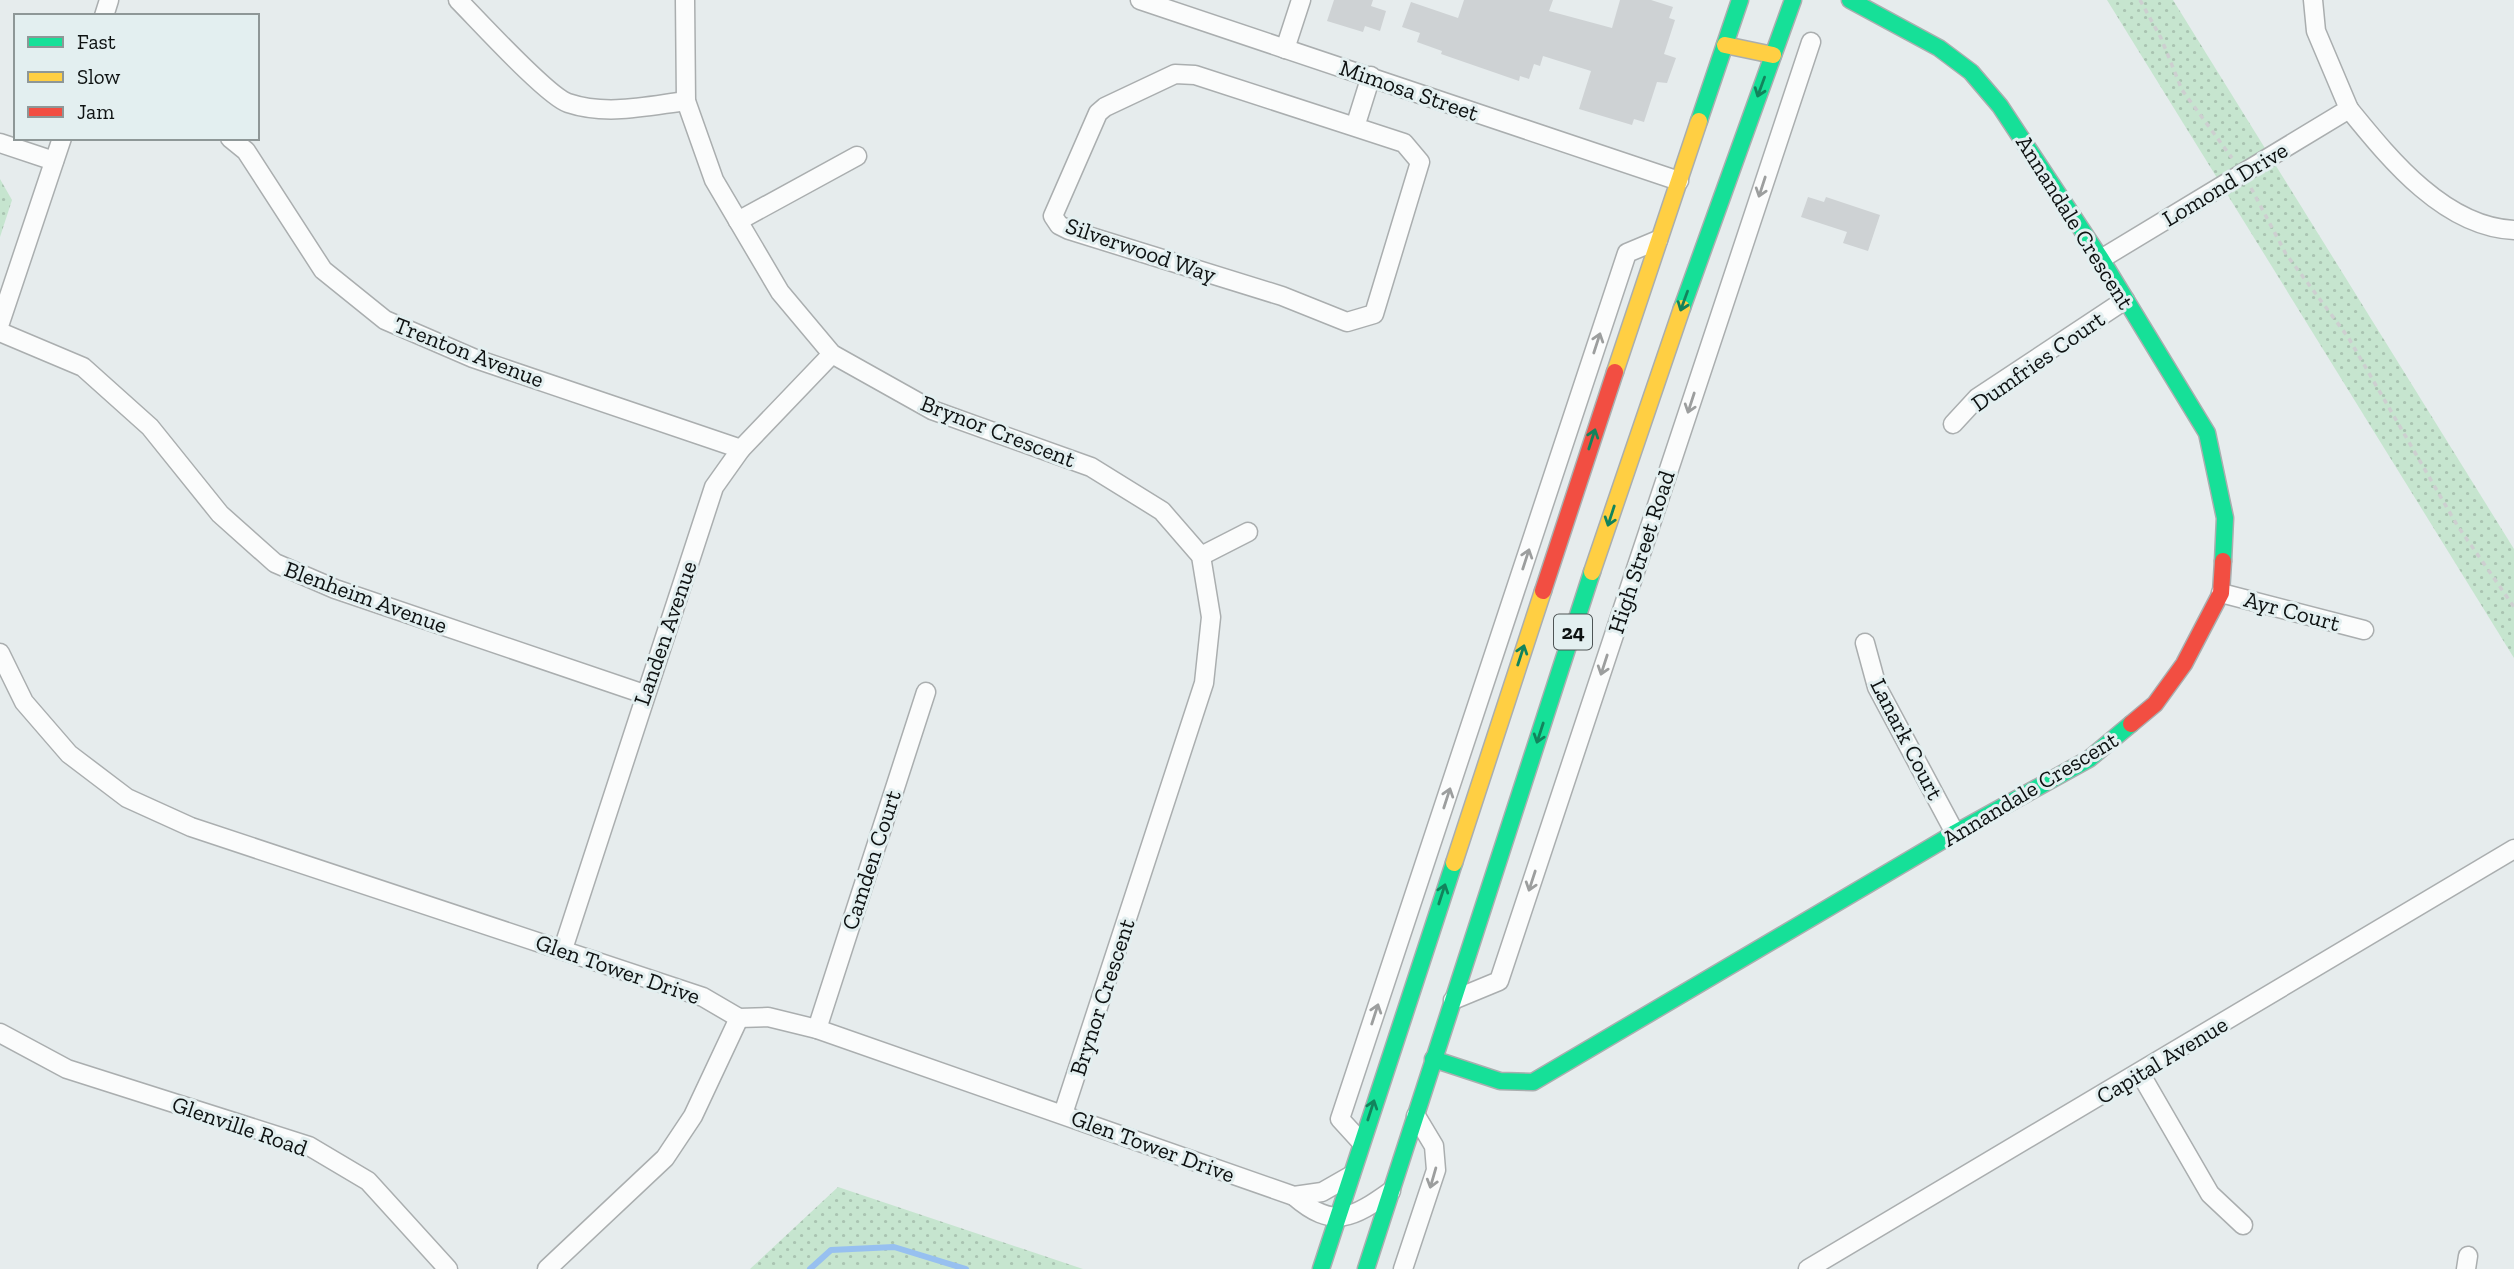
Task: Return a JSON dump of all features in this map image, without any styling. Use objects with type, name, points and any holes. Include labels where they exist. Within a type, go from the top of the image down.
[{"type":"main road","name":"24","points":[[1321,1269],[1657,240],[1740,0]]},
{"type":"main road","name":"High Street Road","points":[[1366,1269],[1648,401],[1793,0]]},
{"type":"main road","name":"Annandale Crescent","points":[[1433,1059],[1500,1081],[1533,1082],[1955,834],[2089,759],[2125,732],[2155,704],[2184,664],[2221,593],[2225,518],[2207,433],[2101,259],[2000,106],[1971,72],[1940,48],[1850,0]]},
{"type":"main road","points":[[1725,45],[1773,55]]},
{"type":"street","points":[[458,0],[537,79],[566,103],[614,111],[686,101]]},
{"type":"street","name":"Brynor Crescent","points":[[685,0],[686,101],[714,180],[780,292],[832,354],[932,410],[1091,467],[1162,511],[1201,556],[1211,617],[1205,682],[1063,1114]]},
{"type":"street","name":"Mimosa Street","points":[[1140,0],[1678,181]]},
{"type":"street","points":[[1285,49],[1301,0]]},
{"type":"street","points":[[2313,0],[2316,31],[2349,109],[2396,167],[2441,202],[2474,219],[2514,230]]},
{"type":"street","name":"High Street Road","points":[[1453,1000],[1499,981],[1811,42]]},
{"type":"street","points":[[1773,55],[1799,75]]},
{"type":"street","name":"Silverwood Way","points":[[1175,74],[1195,75],[1355,127],[1404,143],[1420,162],[1374,314],[1347,323],[1282,296],[1069,230],[1059,225],[1054,216],[1098,113],[1105,107],[1175,74]]},
{"type":"street","points":[[1355,127],[1371,76]]},
{"type":"street","name":"Lomond Drive","points":[[2101,259],[2349,109]]},
{"type":"street","points":[[0,323],[61,140]]},
{"type":"street","name":"Trenton Avenue","points":[[232,140],[246,151],[323,270],[385,320],[473,358],[741,449]]},
{"type":"street","points":[[0,143],[54,161]]},
{"type":"street","points":[[738,221],[857,156]]},
{"type":"street","points":[[1361,1142],[1340,1119],[1627,253],[1657,240]]},
{"type":"street","name":"Dumfries Court","points":[[1953,424],[1978,398],[2124,300]]},
{"type":"street","name":"Blenheim Avenue","points":[[0,332],[83,367],[150,427],[220,514],[275,563],[335,589],[643,695]]},
{"type":"street","name":"Landen Avenue","points":[[563,949],[643,695],[714,487],[741,449],[832,354]]},
{"type":"street","points":[[1201,556],[1248,532]]},
{"type":"street","name":"Ayr Court","points":[[2221,593],[2364,630]]},
{"type":"street","name":"Lanark Court","points":[[1865,643],[1877,687],[1955,834]]},
{"type":"street","name":"Glen Tower Drive","points":[[0,653],[24,702],[69,754],[127,799],[191,828],[703,997],[740,1018],[768,1017],[817,1030],[1294,1196],[1314,1213],[1336,1217]]},
{"type":"street","name":"Camden Court","points":[[817,1030],[926,692]]},
{"type":"street","name":"Capital Avenue","points":[[1808,1269],[2514,849]]},
{"type":"street","points":[[547,1269],[665,1158],[693,1116],[740,1018]]},
{"type":"street","name":"Glenville Road","points":[[0,1033],[67,1069],[309,1146],[368,1181],[448,1269]]},
{"type":"street","points":[[2140,1073],[2210,1194],[2243,1225]]},
{"type":"street","points":[[1403,1269],[1437,1160],[1434,1146],[1416,1116]]},
{"type":"street","points":[[1294,1196],[1322,1192],[1350,1176]]},
{"type":"street","points":[[1336,1217],[1357,1213],[1391,1191]]},
{"type":"path","points":[[2140,0],[2161,38],[2182,90],[2243,173],[2287,254],[2348,337],[2457,525],[2514,607]]},
{"type":"green space","points":[[2107,0],[2173,0],[2514,549],[2514,658]]},
{"type":"green space","points":[[0,179],[12,200],[0,237]]},
{"type":"green space","points":[[838,1187],[1083,1269],[750,1269]]},
{"type":"building","points":[[1334,0],[1373,0],[1371,6],[1386,11],[1380,31],[1365,26],[1363,32],[1327,21]]},
{"type":"building","points":[[1464,0],[1553,0],[1549,11],[1612,28],[1620,0],[1651,0],[1673,7],[1669,18],[1675,20],[1664,54],[1676,58],[1667,83],[1657,82],[1644,122],[1634,119],[1632,125],[1579,109],[1591,71],[1543,56],[1540,66],[1534,64],[1529,79],[1520,76],[1519,81],[1441,54],[1442,51],[1417,42],[1420,33],[1402,27],[1411,2],[1458,18]]},
{"type":"building","points":[[1808,197],[1824,202],[1826,197],[1880,215],[1868,251],[1843,243],[1847,232],[1801,217]]},
{"type":"waterway","points":[[810,1269],[831,1250],[894,1247],[966,1269]]},
{"type":"traffic: fast","points":[[1699,121],[1740,0]]},
{"type":"traffic: fast","points":[[1682,308],[1793,0]]},
{"type":"traffic: fast","points":[[1850,0],[1939,48],[1971,72],[2000,106],[2101,259],[2207,433],[2225,518],[2223,561]]},
{"type":"traffic: fast","points":[[1366,1269],[1592,572]]},
{"type":"traffic: fast","points":[[1433,1059],[1500,1081],[1533,1082],[1955,833],[2089,759],[2131,724]]},
{"type":"traffic: fast","points":[[1321,1269],[1454,863]]},
{"type":"traffic: slow","points":[[1725,45],[1773,55]]},
{"type":"traffic: slow","points":[[1615,372],[1699,121]]},
{"type":"traffic: slow","points":[[1592,572],[1682,308]]},
{"type":"traffic: slow","points":[[1454,863],[1543,591]]},
{"type":"traffic: jam","points":[[1543,591],[1615,372]]},
{"type":"traffic: jam","points":[[2131,724],[2155,704],[2184,664],[2221,593],[2223,561]]}]
